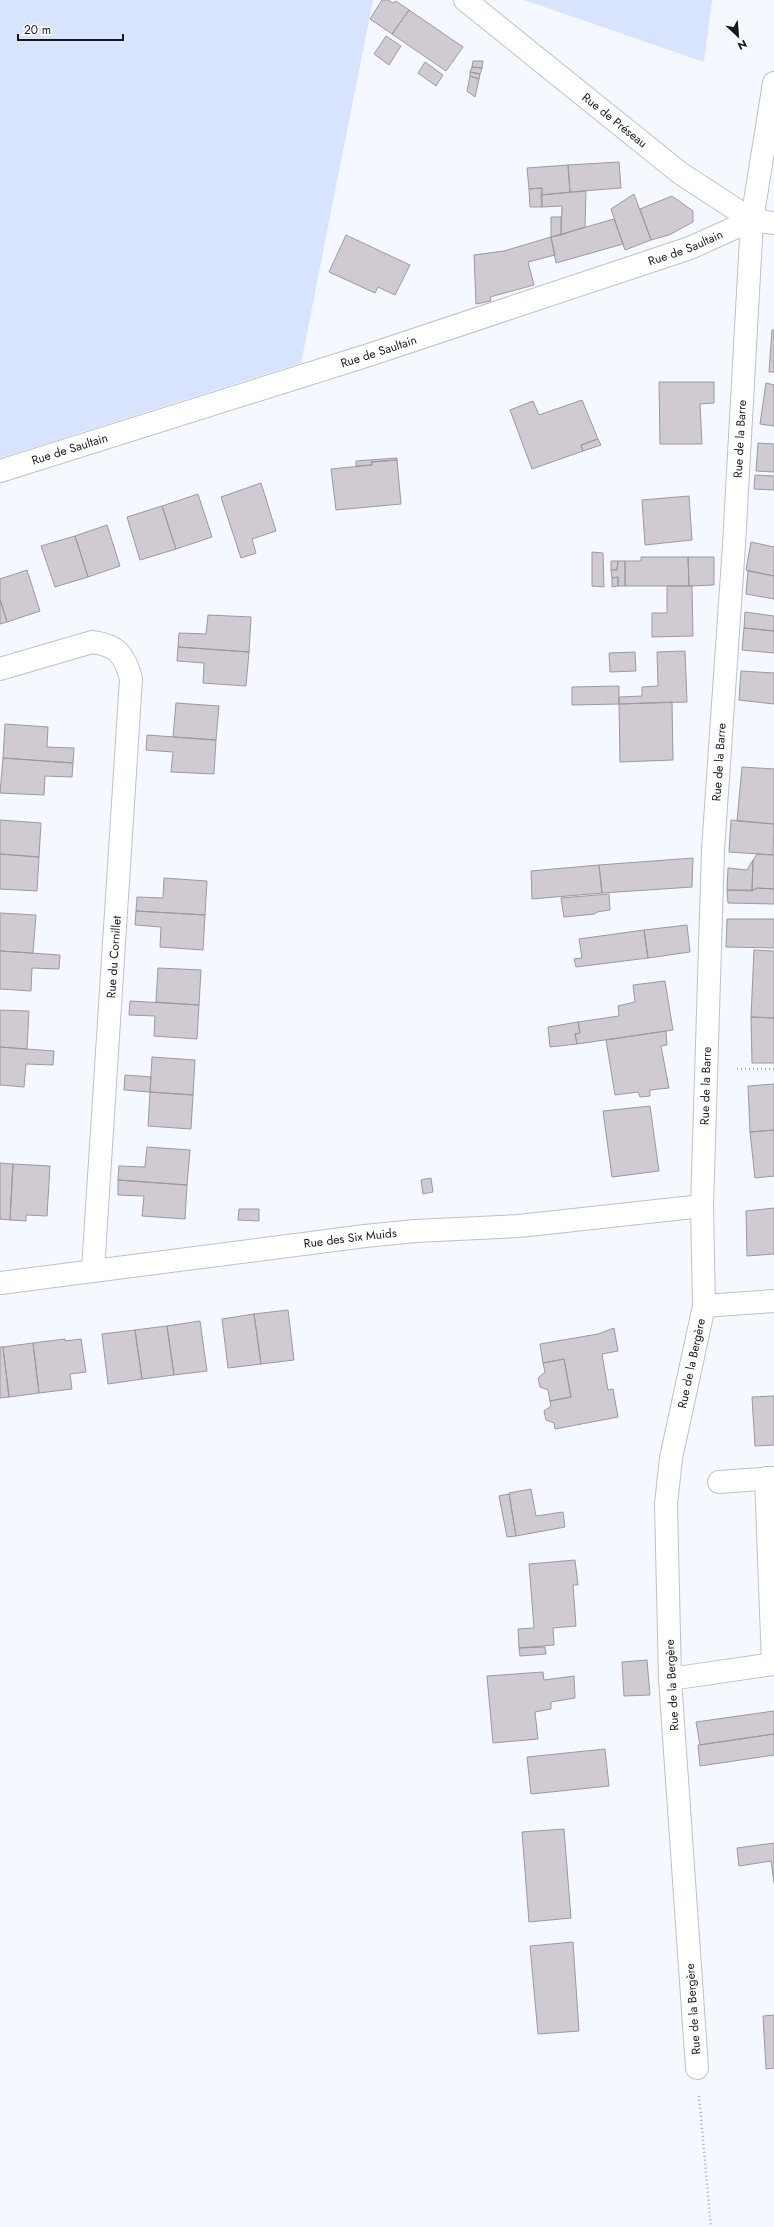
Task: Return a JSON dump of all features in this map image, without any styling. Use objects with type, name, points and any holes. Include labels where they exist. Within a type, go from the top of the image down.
[{"type":"street","name":"Rue de Préseau","points":[[465,0],[680,173],[752,220],[774,223]]},
{"type":"street","name":"Rue de la Barre","points":[[704,1306],[702,1206],[713,850],[734,545],[752,220],[774,83]]},
{"type":"street","name":"Rue de Saultain","points":[[0,471],[379,352],[690,248],[752,220]]},
{"type":"street","name":"Rue du Cornillet","points":[[0,669],[86,643],[103,643],[115,648],[124,658],[128,668],[131,692],[93,1270]]},
{"type":"street","name":"Rue des Six Muids","points":[[0,1282],[365,1236],[415,1231],[533,1225],[702,1206]]},
{"type":"street","points":[[704,1306],[774,1301]]},
{"type":"street","name":"Rue de la Bergère","points":[[697,2068],[670,1679],[666,1533],[668,1481],[671,1458],[704,1306]]},
{"type":"street","points":[[670,1679],[773,1664],[770,1478],[719,1482]]},
{"type":"path","points":[[706,1068],[774,1069]]},
{"type":"path","points":[[697,2068],[711,2227]]},
{"type":"shaded area","points":[[0,0],[373,0],[301,363],[0,458]]},
{"type":"shaded area","points":[[524,0],[712,0],[704,62]]},
{"type":"building","points":[[382,0],[388,0],[393,3],[396,1],[409,10],[392,34],[370,19]]},
{"type":"building","points":[[409,10],[463,47],[446,71],[392,34]]},
{"type":"building","points":[[386,36],[401,46],[389,65],[374,54]]},
{"type":"building","points":[[473,61],[483,61],[482,68],[472,67]]},
{"type":"building","points":[[425,62],[443,75],[436,86],[418,73]]},
{"type":"building","points":[[472,67],[482,68],[480,74],[470,72]]},
{"type":"building","points":[[470,72],[480,74],[479,79],[470,76]]},
{"type":"building","points":[[470,76],[479,79],[475,97],[467,91]]},
{"type":"building","points":[[619,162],[621,188],[570,192],[568,165]]},
{"type":"building","points":[[568,165],[570,192],[541,195],[542,188],[529,189],[527,168]]},
{"type":"building","points":[[542,188],[542,207],[530,207],[529,189]]},
{"type":"building","points":[[586,191],[585,227],[561,235],[562,206],[542,207],[541,195]]},
{"type":"building","points":[[634,194],[651,240],[625,250],[611,209]]},
{"type":"building","points":[[672,196],[693,211],[693,222],[669,235],[651,240],[640,209]]},
{"type":"building","points":[[551,217],[561,217],[561,235],[551,237]]},
{"type":"building","points":[[614,219],[623,244],[556,263],[551,237]]},
{"type":"building","points":[[346,235],[410,265],[395,295],[378,287],[375,293],[329,272]]},
{"type":"building","points":[[551,237],[555,255],[528,262],[534,285],[490,297],[491,301],[476,304],[474,255],[504,251]]},
{"type":"building","points":[[772,330],[774,330],[774,372],[769,372]]},
{"type":"building","points":[[659,382],[714,382],[714,403],[700,404],[702,444],[660,444]]},
{"type":"building","points":[[766,383],[774,385],[774,426],[760,424]]},
{"type":"building","points":[[582,400],[598,439],[581,445],[583,451],[532,469],[510,410],[533,401],[539,415]]},
{"type":"building","points":[[598,439],[601,445],[583,451],[581,445]]},
{"type":"building","points":[[758,443],[774,444],[774,472],[756,471]]},
{"type":"building","points":[[397,458],[397,460],[371,462],[372,465],[356,466],[356,461]]},
{"type":"building","points":[[397,460],[401,504],[336,510],[331,469],[372,465],[371,462]]},
{"type":"building","points":[[755,475],[774,476],[774,490],[754,489]]},
{"type":"building","points":[[261,483],[276,531],[252,539],[256,553],[241,558],[221,497]]},
{"type":"building","points":[[198,494],[212,537],[176,549],[162,506]]},
{"type":"building","points":[[689,496],[692,540],[645,545],[642,500]]},
{"type":"building","points":[[162,506],[176,549],[140,560],[127,517]]},
{"type":"building","points":[[107,525],[120,566],[88,577],[75,536]]},
{"type":"building","points":[[75,536],[88,577],[55,587],[41,546]]},
{"type":"building","points":[[751,542],[774,547],[774,576],[746,570]]},
{"type":"building","points":[[592,552],[603,553],[604,587],[592,586]]},
{"type":"building","points":[[641,557],[688,557],[689,586],[625,586],[625,561],[641,561]]},
{"type":"building","points":[[688,557],[714,557],[714,585],[689,586]]},
{"type":"building","points":[[611,561],[618,561],[617,570],[611,570]]},
{"type":"building","points":[[618,561],[625,561],[625,586],[618,586],[618,577],[612,578],[611,570],[617,570]]},
{"type":"building","points":[[27,570],[40,611],[7,622],[0,599],[0,579]]},
{"type":"building","points":[[748,571],[774,576],[774,599],[746,594]]},
{"type":"building","points":[[618,577],[618,586],[612,587],[612,578]]},
{"type":"building","points":[[667,586],[692,586],[693,636],[652,637],[652,613],[667,613]]},
{"type":"building","points":[[0,599],[7,622],[0,624]]},
{"type":"building","points":[[745,612],[774,616],[774,631],[744,628]]},
{"type":"building","points":[[208,615],[251,617],[249,652],[178,647],[179,633],[206,634]]},
{"type":"building","points":[[744,628],[774,631],[774,653],[742,650]]},
{"type":"building","points":[[178,647],[249,652],[246,686],[203,683],[204,663],[177,661]]},
{"type":"building","points":[[685,651],[687,702],[619,704],[619,697],[642,696],[642,687],[658,686],[657,652]]},
{"type":"building","points":[[635,652],[636,671],[610,672],[609,653]]},
{"type":"building","points":[[741,671],[774,673],[774,704],[739,700]]},
{"type":"building","points":[[619,686],[619,704],[572,705],[572,687]]},
{"type":"building","points":[[672,702],[673,760],[620,762],[619,704]]},
{"type":"building","points":[[176,703],[219,706],[216,740],[173,737]]},
{"type":"building","points":[[5,724],[48,727],[47,747],[74,748],[73,763],[3,758]]},
{"type":"building","points":[[147,735],[216,740],[214,774],[171,772],[173,752],[146,750]]},
{"type":"building","points":[[3,758],[73,763],[72,777],[45,776],[44,795],[0,793]]},
{"type":"building","points":[[742,767],[774,769],[774,824],[737,821]]},
{"type":"building","points":[[0,820],[41,823],[39,857],[0,854]]},
{"type":"building","points":[[731,820],[774,824],[773,855],[729,852]]},
{"type":"building","points":[[0,854],[39,857],[37,891],[0,889]]},
{"type":"building","points":[[757,854],[774,855],[774,889],[757,888],[752,891],[753,860]]},
{"type":"building","points":[[693,858],[692,887],[602,893],[599,865]]},
{"type":"building","points":[[753,860],[752,891],[727,890],[728,868],[747,870]]},
{"type":"building","points":[[599,865],[602,893],[532,899],[531,871]]},
{"type":"building","points":[[164,878],[207,881],[205,915],[136,911],[137,897],[163,898]]},
{"type":"building","points":[[757,888],[774,889],[774,904],[728,903],[727,890],[754,890]]},
{"type":"building","points":[[609,894],[610,910],[597,912],[595,914],[564,917],[561,898]]},
{"type":"building","points":[[136,911],[205,915],[203,950],[160,947],[161,927],[135,925]]},
{"type":"building","points":[[0,913],[36,915],[33,953],[0,951]]},
{"type":"building","points":[[727,919],[774,919],[774,948],[726,947]]},
{"type":"building","points":[[687,925],[690,952],[648,958],[644,930]]},
{"type":"building","points":[[644,930],[648,958],[576,967],[574,959],[582,958],[579,939]]},
{"type":"building","points":[[754,950],[774,951],[774,1018],[751,1017]]},
{"type":"building","points":[[0,951],[60,955],[59,969],[32,968],[31,991],[0,989]]},
{"type":"building","points":[[158,968],[201,970],[199,1005],[156,1002]]},
{"type":"building","points":[[665,981],[673,1030],[577,1044],[575,1034],[580,1033],[578,1022],[619,1016],[618,1006],[635,1002],[633,985]]},
{"type":"building","points":[[130,1001],[199,1005],[197,1039],[154,1036],[155,1016],[129,1015]]},
{"type":"building","points":[[0,1010],[29,1011],[27,1049],[0,1047]]},
{"type":"building","points":[[751,1017],[774,1018],[774,1063],[752,1063]]},
{"type":"building","points":[[578,1022],[580,1033],[575,1034],[577,1044],[550,1047],[548,1027]]},
{"type":"building","points":[[666,1031],[667,1045],[661,1046],[669,1088],[650,1090],[650,1096],[640,1097],[638,1092],[615,1095],[606,1040]]},
{"type":"building","points":[[0,1047],[54,1051],[53,1065],[26,1064],[24,1087],[0,1085]]},
{"type":"building","points":[[152,1057],[195,1060],[193,1095],[150,1092]]},
{"type":"building","points":[[125,1075],[151,1077],[150,1092],[124,1090]]},
{"type":"building","points":[[774,1084],[774,1130],[750,1132],[748,1086]]},
{"type":"building","points":[[150,1092],[193,1095],[191,1129],[148,1126]]},
{"type":"building","points":[[650,1106],[659,1171],[612,1177],[603,1111]]},
{"type":"building","points":[[774,1130],[774,1176],[755,1178],[750,1132]]},
{"type":"building","points":[[147,1147],[190,1150],[187,1185],[118,1180],[119,1166],[145,1167]]},
{"type":"building","points":[[0,1163],[13,1164],[10,1220],[0,1219]]},
{"type":"building","points":[[13,1164],[50,1166],[47,1216],[26,1215],[26,1221],[10,1220]]},
{"type":"building","points":[[431,1178],[433,1192],[423,1194],[421,1180]]},
{"type":"building","points":[[118,1180],[187,1185],[185,1219],[142,1216],[144,1196],[118,1195]]},
{"type":"building","points":[[774,1208],[774,1254],[747,1256],[746,1211]]},
{"type":"building","points":[[239,1209],[259,1209],[259,1221],[238,1220]]},
{"type":"building","points":[[288,1310],[294,1360],[261,1364],[254,1314]]},
{"type":"building","points":[[254,1314],[261,1364],[228,1368],[222,1319]]},
{"type":"building","points":[[200,1321],[207,1371],[174,1375],[167,1326]]},
{"type":"building","points":[[167,1326],[174,1375],[142,1379],[135,1330]]},
{"type":"building","points":[[614,1328],[618,1351],[602,1354],[608,1390],[613,1389],[618,1417],[555,1429],[554,1423],[546,1420],[544,1411],[551,1406],[550,1401],[571,1397],[564,1359],[543,1363],[540,1344],[598,1334]]},
{"type":"building","points":[[135,1330],[142,1379],[108,1384],[102,1334]]},
{"type":"building","points":[[65,1339],[65,1341],[81,1339],[86,1372],[70,1374],[72,1389],[39,1393],[33,1343]]},
{"type":"building","points":[[33,1343],[39,1393],[9,1397],[3,1347]]},
{"type":"building","points":[[0,1347],[3,1347],[9,1397],[0,1398]]},
{"type":"building","points":[[564,1359],[571,1397],[550,1401],[548,1390],[540,1387],[538,1378],[545,1372],[543,1363]]},
{"type":"building","points":[[774,1396],[774,1445],[755,1446],[752,1397]]},
{"type":"building","points":[[531,1489],[536,1516],[563,1512],[565,1527],[516,1536],[509,1493]]},
{"type":"building","points":[[509,1494],[516,1536],[507,1537],[499,1496]]},
{"type":"building","points":[[575,1560],[578,1585],[573,1585],[576,1626],[553,1628],[554,1645],[519,1648],[518,1629],[534,1628],[529,1564]]},
{"type":"building","points":[[545,1647],[546,1654],[520,1656],[519,1648]]},
{"type":"building","points":[[647,1660],[650,1695],[624,1696],[622,1662]]},
{"type":"building","points":[[543,1672],[544,1680],[574,1676],[575,1698],[551,1702],[551,1709],[535,1712],[538,1739],[493,1743],[487,1676]]},
{"type":"building","points":[[774,1711],[774,1734],[700,1745],[696,1722]]},
{"type":"building","points":[[774,1734],[774,1755],[700,1766],[698,1745]]},
{"type":"building","points":[[605,1749],[609,1786],[531,1794],[527,1757]]},
{"type":"building","points":[[564,1829],[571,1918],[529,1922],[522,1832]]},
{"type":"building","points":[[774,1843],[774,1883],[771,1861],[739,1866],[737,1848]]},
{"type":"building","points":[[573,1942],[579,2031],[538,2034],[530,1946]]},
{"type":"building","points":[[774,2015],[774,2068],[766,2069],[763,2016]]}]
